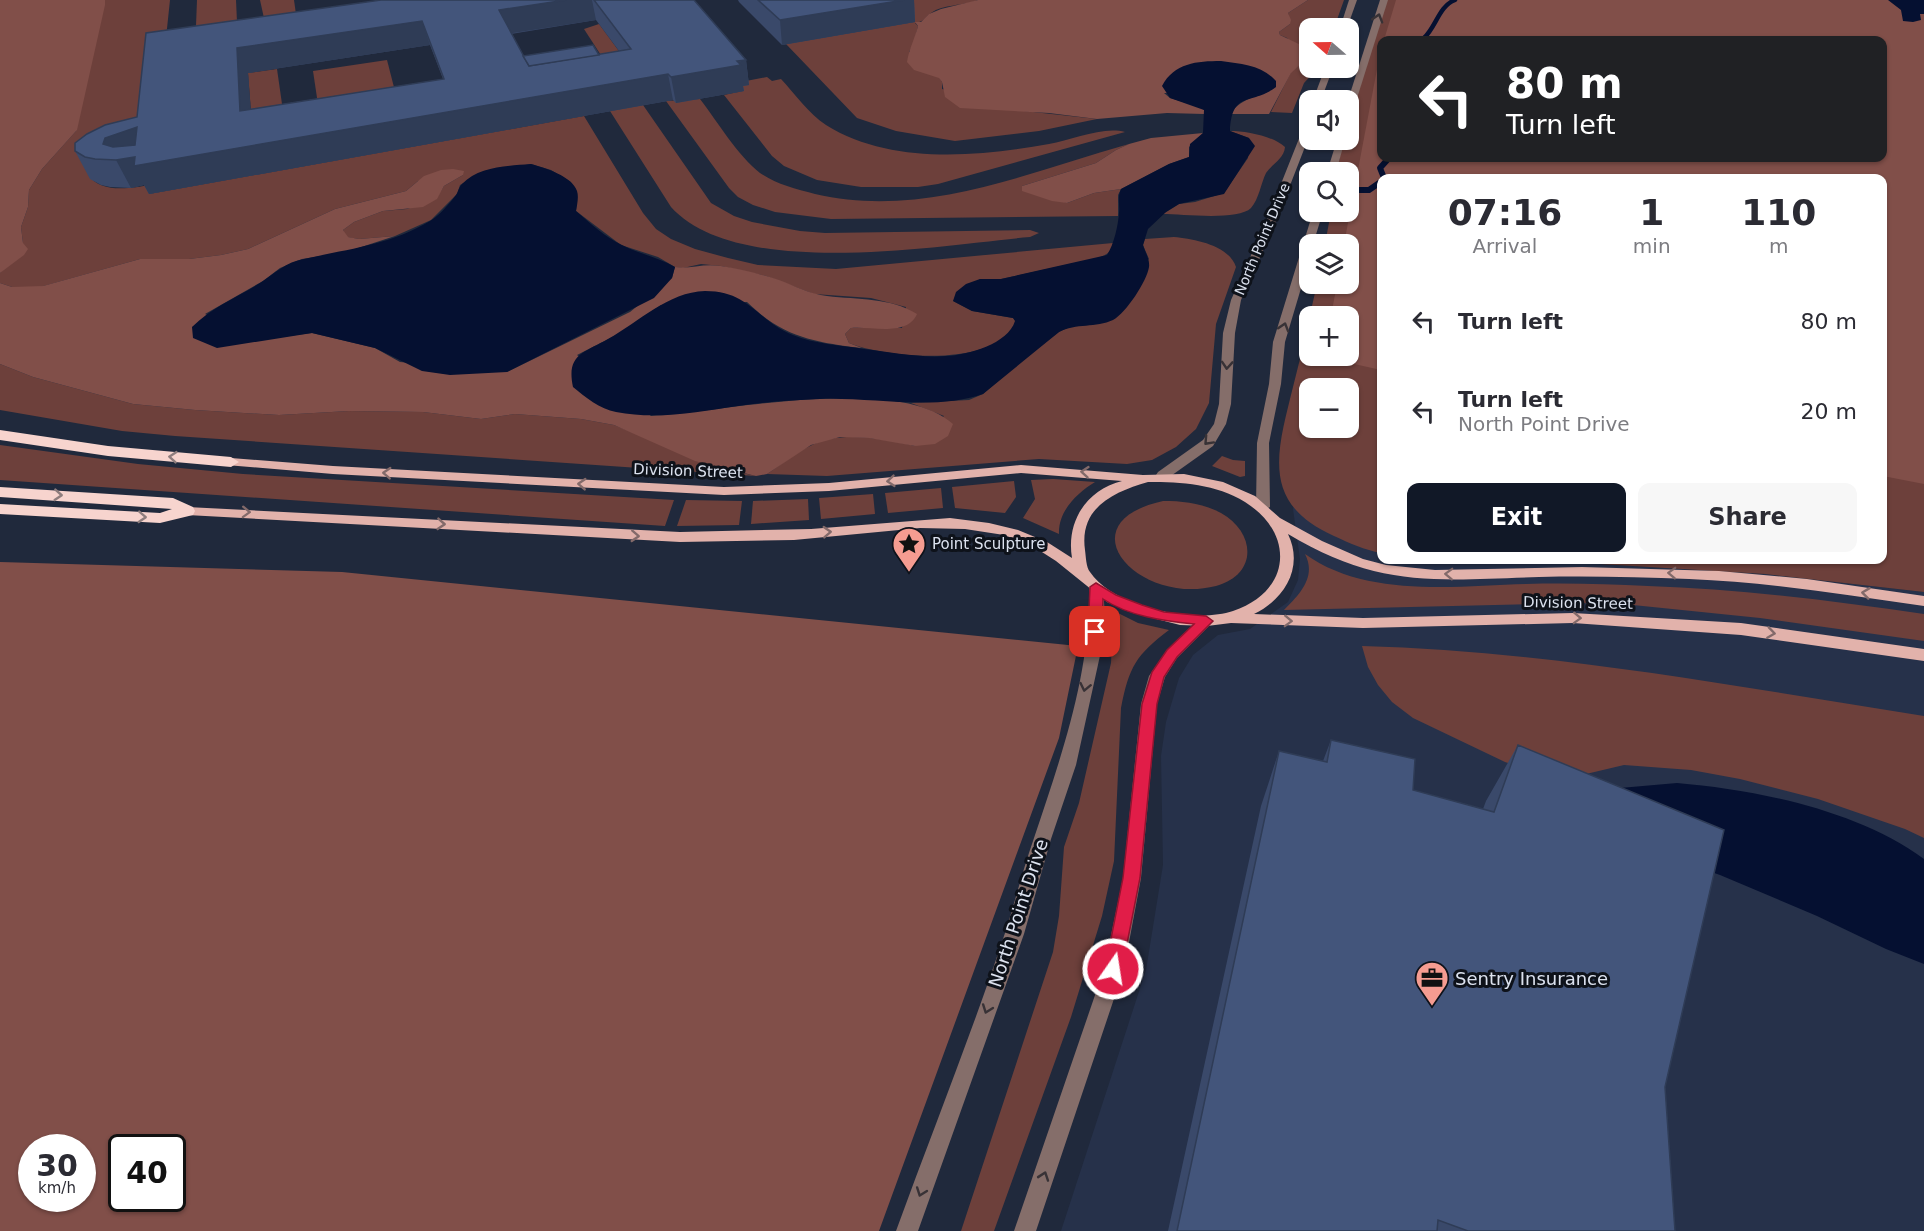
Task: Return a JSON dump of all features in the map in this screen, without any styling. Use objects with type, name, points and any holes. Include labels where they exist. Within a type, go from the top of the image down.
[{"type":"highway","points":[[0,435],[108,451],[231,462]]},
{"type":"highway","points":[[0,492],[173,503],[188,511]]},
{"type":"highway","points":[[0,509],[160,518],[188,511]]},
{"type":"main road","name":"Division Street","points":[[231,462],[333,470],[714,491],[829,487],[1021,469],[1073,471],[1144,478]]},
{"type":"main road","points":[[188,511],[284,514],[584,533],[695,537],[847,532],[958,523],[1005,531],[1029,539],[1082,572],[1096,587],[1111,598],[1164,616],[1206,621],[1229,619],[1255,609],[1272,596],[1288,565],[1288,548],[1279,522],[1263,507],[1215,484],[1163,475],[1116,487],[1087,510],[1079,526],[1076,543],[1082,572]]},
{"type":"main road","name":"Division Street","points":[[1279,522],[1308,541],[1360,563],[1386,570],[1467,574],[1594,572],[1694,574],[1783,582],[1924,601]]},
{"type":"main road","name":"Division Street","points":[[1229,619],[1363,623],[1583,618],[1742,629],[1924,655]]},
{"type":"street","points":[[1347,18],[1353,0]]},
{"type":"street","points":[[1356,90],[1384,0]]},
{"type":"street","name":"North Point Drive","points":[[1163,475],[1208,443],[1220,424],[1225,404],[1230,333],[1236,300],[1270,224],[1299,150]]},
{"type":"street","points":[[1263,507],[1263,443],[1275,384],[1279,342],[1315,222]]},
{"type":"street","name":"North Point Drive","points":[[907,1231],[1014,934],[1042,839],[1068,765],[1093,651],[1097,616],[1096,587]]},
{"type":"street","points":[[1025,1231],[1116,960],[1132,878],[1149,704],[1157,676],[1172,654],[1206,621]]},
{"type":"shaded area","points":[[0,0],[105,0],[105,5],[77,130],[42,169],[29,190],[28,207],[21,227],[23,243],[28,249],[24,255],[0,273]]},
{"type":"shaded area","points":[[105,0],[170,0],[151,144],[89,175],[94,181],[108,187],[126,188],[150,185],[149,194],[584,116],[643,213],[656,229],[671,239],[695,249],[728,258],[758,265],[836,269],[1113,243],[1108,253],[1098,258],[1001,279],[980,279],[953,301],[972,311],[1013,318],[1016,321],[1005,336],[988,347],[940,356],[888,353],[849,343],[845,334],[851,328],[902,328],[906,307],[871,298],[814,294],[766,276],[721,266],[701,264],[683,268],[675,267],[658,257],[621,245],[576,211],[577,202],[571,182],[551,170],[531,164],[484,171],[460,185],[457,194],[431,220],[395,236],[359,239],[346,237],[343,230],[354,222],[383,211],[407,209],[436,199],[444,186],[463,175],[418,181],[406,191],[335,209],[248,249],[189,259],[140,259],[40,287],[12,287],[0,283],[0,273],[23,243],[21,227],[28,207],[29,190],[42,169],[76,131]]},
{"type":"shaded area","points":[[197,0],[236,0],[238,45],[195,52]]},
{"type":"shaded area","points":[[260,0],[294,0],[299,36],[269,41]]},
{"type":"shaded area","points":[[887,0],[978,0],[941,8],[915,23],[918,26],[909,52],[939,77],[942,89],[1024,111],[1097,119],[1039,131],[955,141],[896,131],[857,118],[786,44],[914,22]]},
{"type":"shaded area","points":[[978,0],[1308,0],[1288,13],[1290,24],[1279,32],[1280,35],[1299,44],[1299,66],[1291,73],[1269,114],[1231,114],[1243,102],[1270,91],[1164,93],[1170,98],[1200,107],[1204,110],[1204,114],[1167,113],[1097,119],[1049,113],[960,108],[945,97],[939,78],[914,70],[907,62],[918,26],[915,22],[921,22],[929,14]]},
{"type":"shaded area","points":[[1308,0],[1344,0],[1338,18],[1299,18],[1299,56],[1287,38],[1279,32],[1290,24],[1288,13]]},
{"type":"shaded area","points":[[1384,0],[1924,0],[1924,592],[1765,574],[1599,564],[1887,564],[1887,174],[1377,174],[1377,552],[1345,541],[1310,523],[1294,508],[1284,491],[1280,473],[1279,454],[1282,433],[1299,361],[1299,366],[1359,366],[1359,306],[1312,306],[1315,294],[1359,294],[1359,234],[1327,234],[1329,222],[1359,222],[1359,162],[1339,162],[1341,150],[1359,150],[1359,90],[1356,90]]},
{"type":"shaded area","points":[[1396,0],[1924,0],[1924,484],[1887,477],[1887,174],[1377,174],[1377,369],[1359,365],[1359,306],[1333,306],[1335,294],[1359,294],[1359,234],[1346,234],[1348,222],[1359,222],[1359,165],[1377,69],[1377,162],[1887,162],[1887,36],[1385,36]]},
{"type":"shaded area","points":[[1888,0],[1924,0],[1924,14],[1920,14],[1921,20],[1903,21],[1901,10]]},
{"type":"shaded area","points":[[1924,0],[1887,493],[1887,174],[1377,174],[1377,564],[1599,564],[1765,574],[1924,592],[1924,1231],[1061,1231],[1146,970],[1163,865],[1161,756],[1166,722],[1179,678],[1193,655],[1218,635],[1250,629],[1288,602],[1298,580],[1300,559],[1293,509],[1308,438],[1359,438],[1359,378],[1348,378],[1348,366],[1359,366],[1359,306],[1348,306],[1348,294],[1359,294],[1359,234],[1352,234],[1357,222],[1359,222],[1359,216],[1380,162],[1887,162],[1887,36]]},
{"type":"shaded area","points":[[599,24],[627,62],[606,63],[584,29]]},
{"type":"shaded area","points":[[387,60],[397,99],[319,111],[313,71]]},
{"type":"shaded area","points":[[1221,61],[1258,68],[1276,81],[1276,87],[1267,93],[1244,101],[1235,110],[1230,131],[1249,138],[1255,146],[1224,194],[1179,204],[1166,212],[1148,229],[1143,245],[1149,261],[1147,273],[1135,296],[1118,316],[1100,324],[1072,327],[1059,332],[983,394],[945,402],[820,399],[647,415],[616,412],[604,408],[573,387],[572,368],[579,356],[666,302],[691,293],[705,291],[733,296],[781,329],[801,338],[819,342],[936,356],[976,351],[996,342],[1011,329],[1015,321],[1013,318],[972,311],[953,301],[956,292],[966,284],[980,279],[1001,279],[1107,255],[1117,229],[1121,189],[1169,164],[1189,157],[1190,144],[1203,133],[1204,110],[1170,98],[1162,86],[1173,72],[1187,65]]},
{"type":"shaded area","points":[[1299,65],[1299,78],[1309,78],[1299,90],[1292,113],[1271,112],[1291,72]]},
{"type":"shaded area","points":[[277,69],[286,132],[253,138],[248,73]]},
{"type":"shaded area","points":[[767,77],[772,81],[781,79],[808,110],[826,125],[851,138],[878,147],[906,152],[964,154],[993,152],[1049,144],[1097,132],[1125,132],[938,184],[918,187],[861,187],[817,180],[784,166],[772,156],[724,95],[743,91],[740,87],[746,81]]},
{"type":"shaded area","points":[[700,99],[736,148],[752,166],[766,177],[815,194],[855,200],[895,201],[935,197],[1013,179],[1129,144],[1096,163],[1022,186],[1067,203],[1094,193],[1121,189],[1118,195],[1118,216],[831,219],[775,212],[753,205],[738,197],[729,188],[666,101]]},
{"type":"shaded area","points":[[643,105],[711,203],[734,216],[752,222],[825,233],[1030,230],[1039,233],[1030,237],[945,246],[841,253],[790,251],[742,244],[702,230],[671,207],[610,111]]},
{"type":"shaded area","points":[[1230,131],[1259,135],[1285,147],[1280,158],[1266,173],[1251,208],[1244,212],[1222,216],[1163,214],[1179,204],[1195,202],[1224,193],[1248,158],[1249,138]]},
{"type":"shaded area","points":[[1203,133],[1189,147],[1189,157],[1169,164],[1121,189],[1094,193],[1067,203],[1052,201],[1022,191],[1022,186],[1096,163],[1129,144],[1151,138]]},
{"type":"shaded area","points":[[531,164],[557,173],[570,181],[578,193],[576,211],[604,234],[628,248],[675,267],[672,278],[654,298],[507,372],[450,375],[422,371],[375,348],[312,333],[217,348],[193,338],[192,327],[200,320],[286,265],[298,260],[399,236],[437,216],[469,178],[485,170]]},
{"type":"shaded area","points":[[441,170],[464,171],[463,175],[444,186],[437,199],[423,207],[383,211],[354,222],[343,230],[348,237],[359,239],[395,236],[346,252],[302,259],[280,268],[263,281],[205,314],[265,339],[312,333],[375,348],[400,362],[507,372],[630,312],[672,278],[675,267],[721,266],[779,280],[815,294],[885,302],[917,314],[905,326],[897,328],[851,328],[845,334],[849,343],[862,348],[800,336],[773,323],[747,302],[661,305],[620,333],[577,355],[651,416],[808,399],[852,398],[892,401],[927,409],[953,424],[948,436],[935,444],[915,446],[869,438],[840,437],[811,445],[767,474],[756,476],[695,461],[614,425],[581,419],[515,414],[481,419],[423,412],[349,411],[279,415],[195,410],[133,404],[33,377],[0,364],[0,283],[12,287],[43,286],[140,259],[189,259],[248,249],[335,209],[406,191],[424,176]]},
{"type":"shaded area","points":[[1174,237],[1191,239],[1219,248],[1232,259],[1236,267],[1216,324],[1209,403],[1196,429],[1176,447],[1152,460],[1127,464],[1039,459],[827,476],[767,474],[804,449],[835,438],[862,437],[915,446],[944,416],[911,403],[969,400],[983,394],[1024,359],[1059,332],[1071,326],[1149,259],[1143,245],[1145,239]]},
{"type":"shaded area","points":[[0,364],[33,377],[133,404],[195,410],[279,415],[349,411],[423,412],[481,419],[515,414],[581,419],[614,425],[724,469],[756,476],[122,431],[0,410]]},
{"type":"shaded area","points":[[0,445],[138,464],[243,474],[674,500],[665,526],[0,480]]},
{"type":"shaded area","points":[[1222,456],[1245,461],[1245,476],[1240,477],[1212,466]]},
{"type":"shaded area","points":[[1031,480],[1095,482],[1065,510],[1059,534],[1023,518],[1035,499]]},
{"type":"shaded area","points":[[1014,481],[1016,497],[1005,513],[955,508],[952,487]]},
{"type":"shaded area","points":[[941,488],[943,508],[888,513],[885,493]]},
{"type":"shaded area","points":[[873,494],[875,514],[821,519],[819,498]]},
{"type":"shaded area","points":[[808,499],[809,520],[751,524],[753,501]]},
{"type":"shaded area","points":[[686,500],[742,501],[739,525],[677,526]]},
{"type":"shaded area","points":[[1163,501],[1200,505],[1221,513],[1232,521],[1246,541],[1245,563],[1240,572],[1230,580],[1216,586],[1187,589],[1161,584],[1139,574],[1123,559],[1115,543],[1118,526],[1133,512]]},
{"type":"shaded area","points":[[1305,554],[1329,568],[1355,578],[1412,586],[1572,584],[1683,588],[1786,596],[1890,609],[1924,614],[1924,641],[1760,618],[1633,605],[1579,603],[1284,610],[1300,592],[1308,578],[1308,562]]},
{"type":"shaded area","points":[[0,562],[342,572],[1078,646],[1059,738],[879,1231],[0,1231]]},
{"type":"shaded area","points":[[1108,608],[1138,623],[1169,630],[1141,655],[1131,672],[1124,694],[1121,708],[1114,861],[1102,916],[1071,1017],[994,1231],[961,1231],[1053,952],[1059,916],[1064,847],[1079,803],[1111,663],[1113,621]]},
{"type":"shaded area","points":[[1362,646],[1433,649],[1574,663],[1714,682],[1924,716],[1924,838],[1905,829],[1818,799],[1740,779],[1691,770],[1624,765],[1586,774],[1537,772],[1505,762],[1413,718],[1392,702],[1378,685],[1368,667]]},
{"type":"shaded area","points":[[1677,783],[1740,791],[1806,805],[1869,827],[1924,859],[1924,964],[1720,875],[1662,855],[1620,788]]},
{"type":"building","points":[[381,0],[566,0],[499,10],[529,66],[631,49],[594,0],[694,0],[746,60],[737,61],[741,65],[671,77],[668,74],[134,166],[135,157],[116,160],[85,157],[75,151],[75,143],[105,125],[137,117],[146,33]],"holes":[[[422,21],[444,79],[240,111],[237,48]],[[137,127],[135,145],[113,147],[103,144],[105,138]]]},
{"type":"building","points":[[758,0],[904,0],[780,20]]},
{"type":"building","points":[[593,45],[599,55],[529,66],[523,56]]},
{"type":"building","name":"Sentry Insurance","points":[[1331,740],[1415,759],[1413,790],[1494,812],[1518,745],[1724,830],[1665,1087],[1675,1231],[1468,1231],[1438,1220],[1437,1231],[1177,1231],[1279,751],[1327,762]]},
{"type":"waterway","points":[[1426,36],[1445,7],[1455,0]]},
{"type":"waterway","points":[[1382,174],[1380,168],[1385,162]]},
{"type":"waterway","points":[[1359,190],[1369,190],[1377,184]]},
{"type":"place","name":"Point Sculpture","points":[[909,573]]},
{"type":"place","name":"Sentry Insurance","points":[[1432,1007]]},
{"type":"route","points":[[1095,632],[1096,587],[1111,598],[1137,608],[1164,616],[1206,621],[1160,669],[1149,704],[1132,878],[1113,969]]}]
